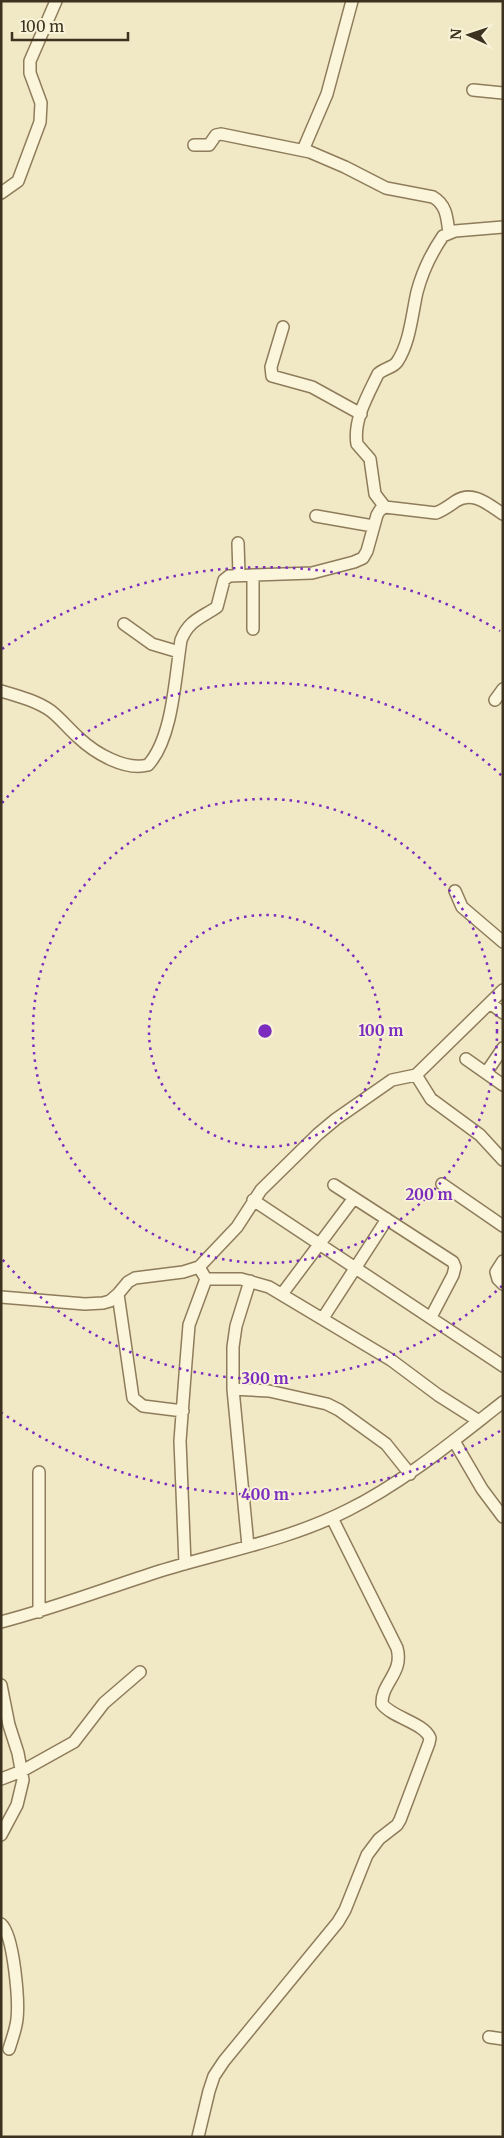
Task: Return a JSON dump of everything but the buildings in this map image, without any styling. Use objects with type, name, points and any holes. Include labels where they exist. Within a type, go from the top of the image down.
[{"type":"street","points":[[1,193],[18,181],[40,122],[41,103],[30,73],[30,61],[56,1]]},
{"type":"street","points":[[303,150],[326,94],[352,1]]},
{"type":"street","points":[[473,90],[503,93]]},
{"type":"street","points":[[194,146],[209,145],[216,135],[221,134],[303,150],[345,166],[386,188],[433,197],[439,200],[444,207],[448,233]]},
{"type":"street","points":[[385,507],[375,494],[370,458],[357,444],[357,424],[361,414],[378,374],[398,361],[407,337],[421,278],[439,242],[448,233],[503,226]]},
{"type":"street","points":[[283,327],[271,367],[272,376],[312,387],[361,414]]},
{"type":"street","points":[[1,691],[39,705],[52,712],[95,751],[113,760],[141,767],[148,765],[163,742],[179,652],[185,630],[191,623],[217,607],[224,580],[230,576],[239,575],[312,573],[363,558],[367,551],[373,526],[380,510],[385,507],[436,512],[444,510],[463,498],[472,497],[480,499],[503,514]]},
{"type":"street","points":[[316,516],[373,526]]},
{"type":"street","points":[[238,544],[239,575]]},
{"type":"street","points":[[253,575],[253,629]]},
{"type":"street","points":[[124,624],[152,644],[179,652]]},
{"type":"street","points":[[495,700],[503,689]]},
{"type":"street","points":[[455,891],[462,907],[503,942]]},
{"type":"street","points":[[1,1297],[85,1304],[103,1303],[118,1294],[128,1282],[135,1278],[183,1272],[199,1267],[237,1227],[253,1200],[293,1158],[336,1119],[392,1080],[416,1075],[503,990]]},
{"type":"street","points":[[490,1003],[503,1013]]},
{"type":"street","points":[[486,1073],[503,1048]]},
{"type":"street","points":[[466,1059],[503,1085]]},
{"type":"street","points":[[416,1075],[431,1099],[480,1135],[503,1160]]},
{"type":"street","points":[[442,1184],[502,1223]]},
{"type":"street","points":[[334,1185],[453,1262],[455,1268],[453,1275],[431,1317]]},
{"type":"street","points":[[282,1294],[354,1198]]},
{"type":"street","points":[[253,1200],[318,1245],[431,1317],[503,1366]]},
{"type":"street","points":[[323,1318],[387,1219]]},
{"type":"street","points":[[503,1261],[496,1272],[498,1279],[503,1284]]},
{"type":"street","points":[[199,1267],[206,1279]]},
{"type":"street","points":[[206,1279],[250,1281],[269,1286],[392,1360],[438,1395],[479,1421]]},
{"type":"street","points":[[185,1564],[180,1441],[189,1325],[206,1279]]},
{"type":"street","points":[[248,1546],[233,1389],[233,1347],[236,1326],[250,1281]]},
{"type":"street","points":[[118,1294],[133,1398],[143,1406],[183,1411]]},
{"type":"street","points":[[233,1389],[268,1391],[327,1404],[339,1410],[386,1444],[410,1474]]},
{"type":"street","points":[[1,1622],[39,1612],[332,1518],[410,1474],[503,1402]]},
{"type":"street","points":[[454,1440],[482,1489],[503,1517]]},
{"type":"street","points":[[39,1472],[39,1612]]},
{"type":"street","points":[[198,2137],[214,2076],[245,2035],[338,1922],[345,1910],[367,1855],[379,1839],[397,1825],[400,1820],[429,1743],[430,1738],[425,1731],[382,1704],[383,1695],[400,1659],[397,1648],[332,1518]]},
{"type":"street","points":[[1,1779],[22,1771],[74,1742],[104,1703],[140,1672]]},
{"type":"street","points":[[1,1685],[9,1725],[22,1771],[23,1786],[5,1820],[1,1835]]},
{"type":"street","points":[[1,1924],[7,1930],[10,1942],[17,2007],[17,2020],[9,2049]]},
{"type":"street","points":[[489,2037],[503,2039]]}]
